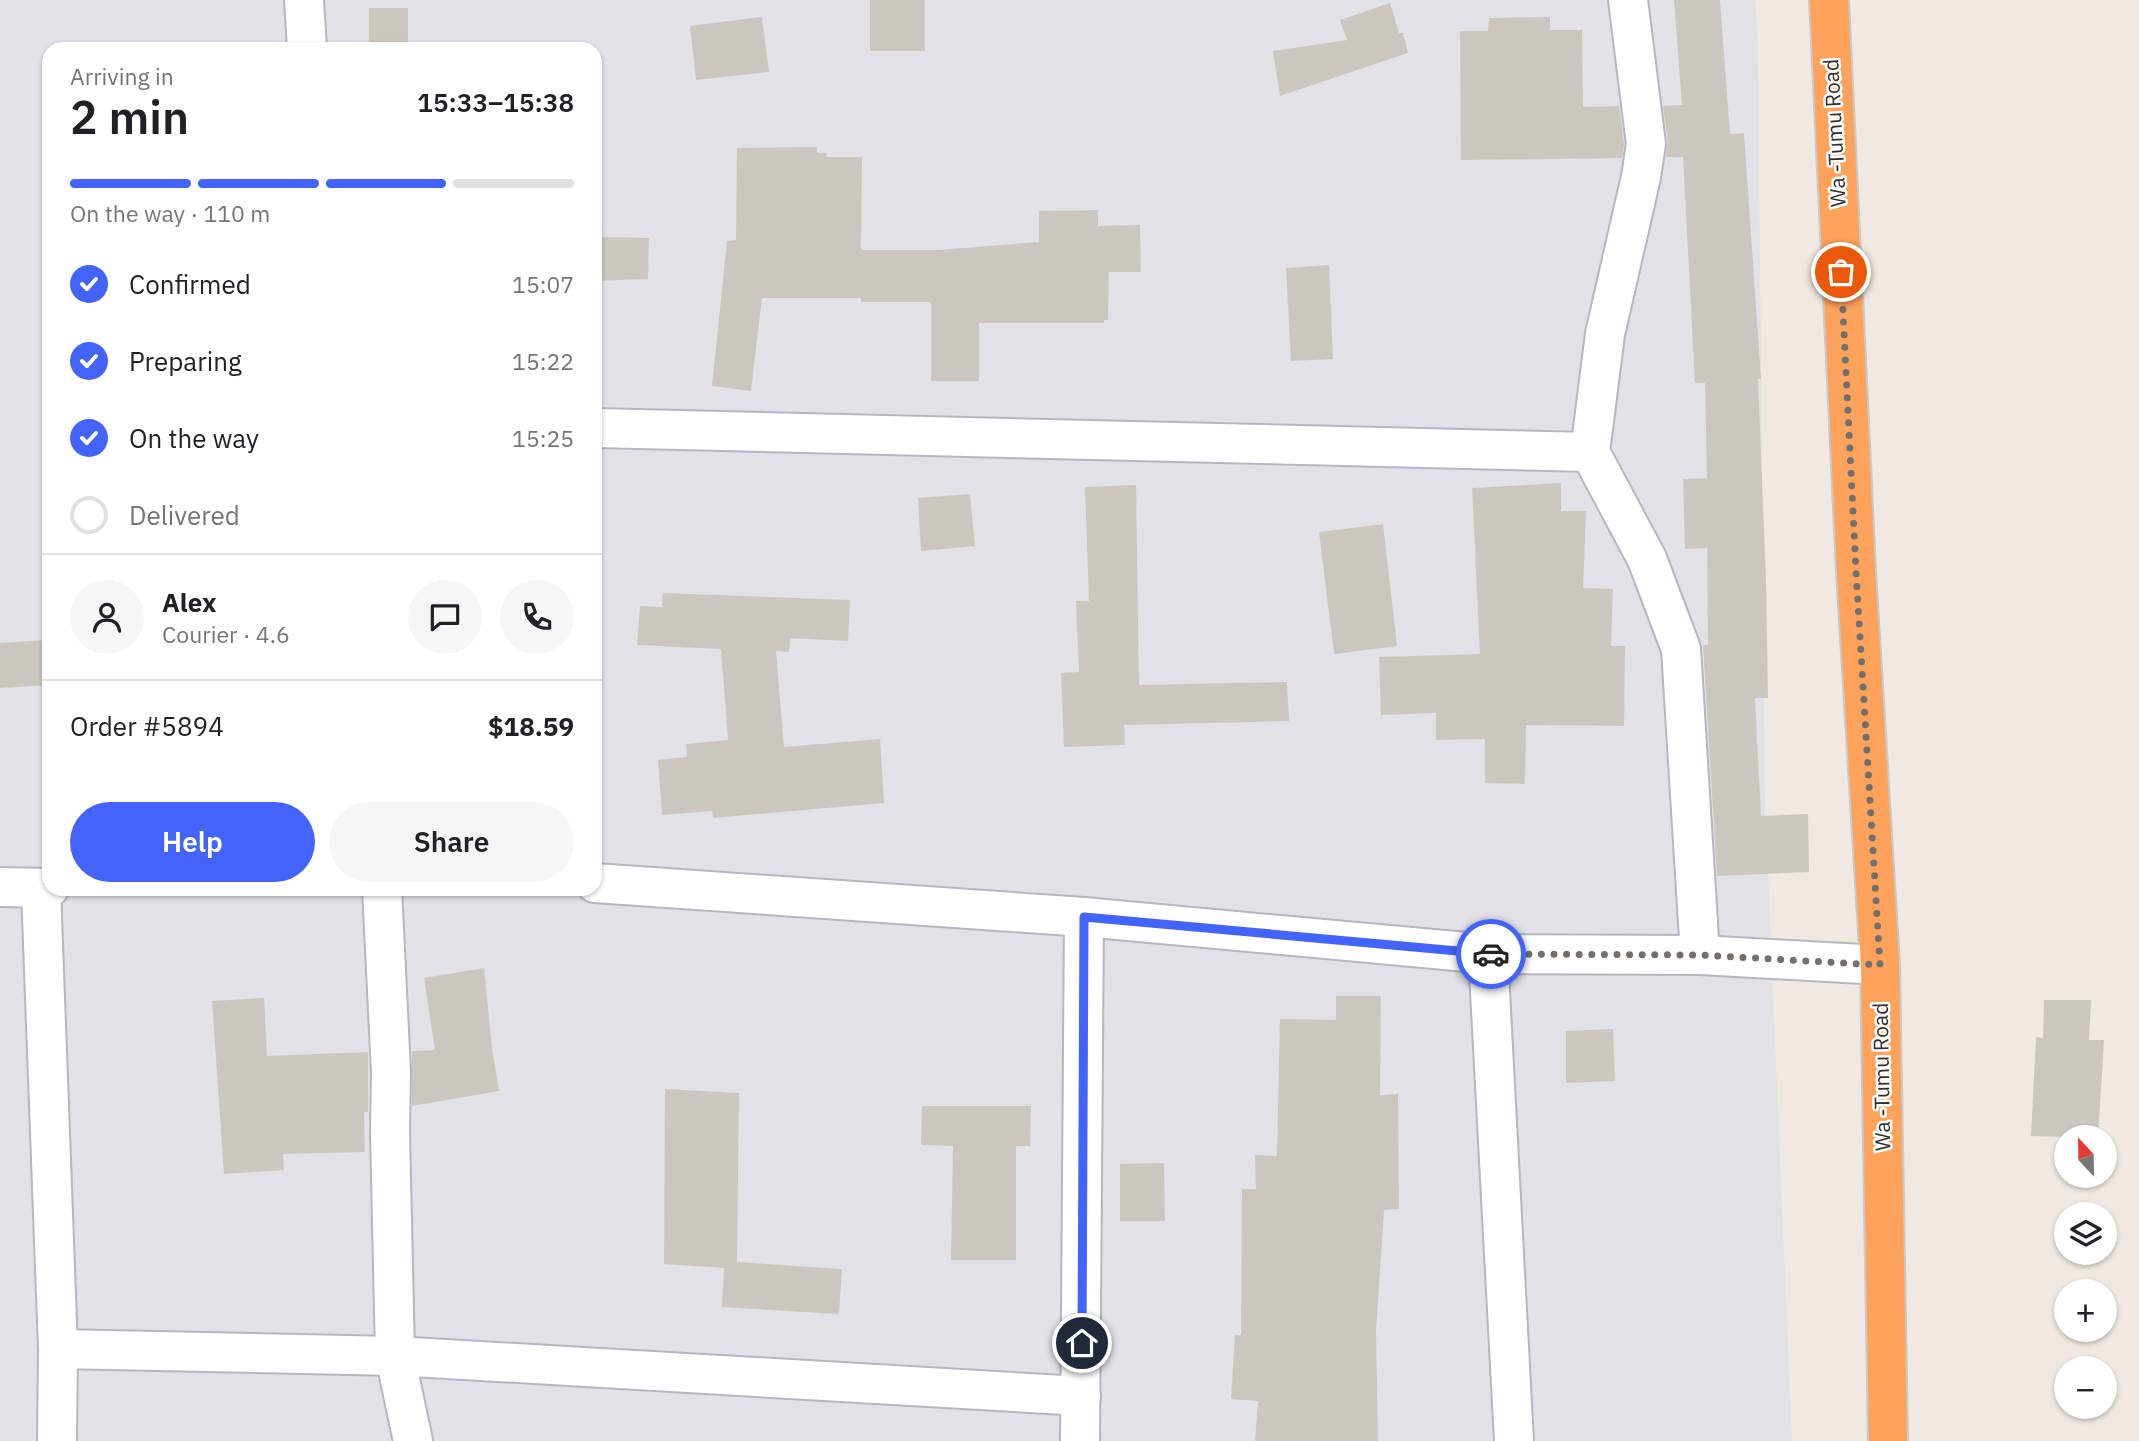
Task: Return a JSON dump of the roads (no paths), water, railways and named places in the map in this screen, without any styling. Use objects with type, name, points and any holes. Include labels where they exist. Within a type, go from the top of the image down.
[{"type":"highway","name":"Wa -Tumu Road","points":[[1829,0],[1856,571],[1880,965],[1888,1441]]},
{"type":"street","points":[[304,0],[307,42]]},
{"type":"street","points":[[1628,0],[1646,144],[1605,334],[1590,452],[1647,559],[1681,649],[1700,955]]},
{"type":"street","points":[[602,428],[1590,452]]},
{"type":"street","points":[[602,883],[1084,917],[1488,954],[1700,955],[1880,965]]},
{"type":"street","points":[[0,887],[42,888]]},
{"type":"street","points":[[45,896],[58,1349],[57,1441]]},
{"type":"street","points":[[382,896],[391,1072],[395,1356],[413,1441]]},
{"type":"street","points":[[1080,1441],[1084,917]]},
{"type":"street","points":[[1488,954],[1514,1441]]},
{"type":"street","points":[[58,1349],[395,1356],[1081,1396]]}]
